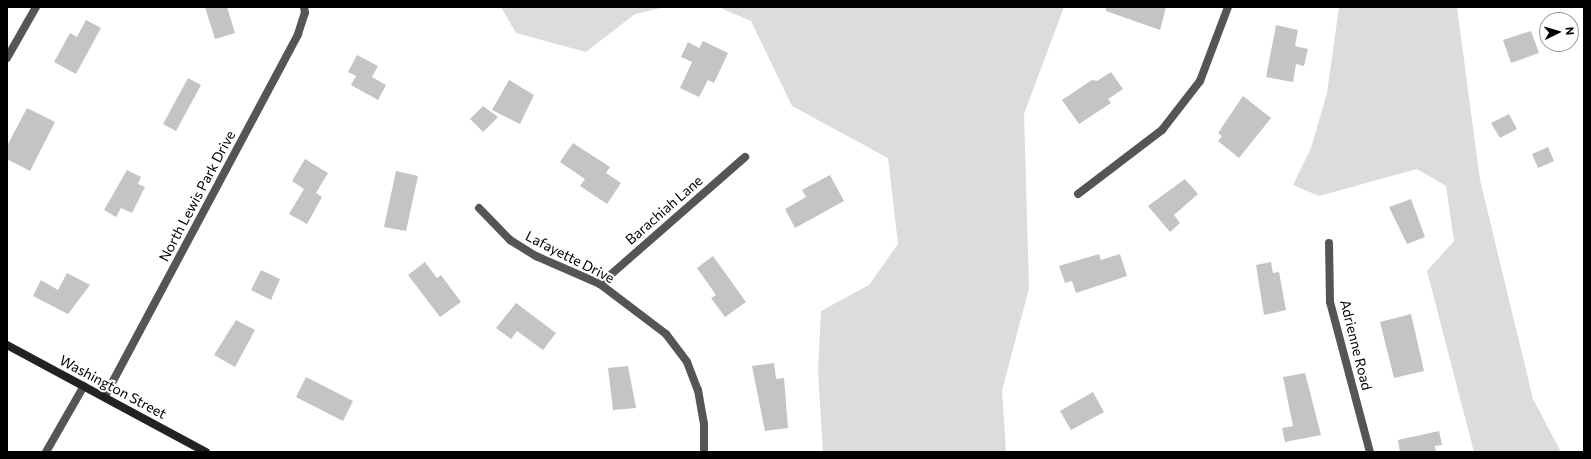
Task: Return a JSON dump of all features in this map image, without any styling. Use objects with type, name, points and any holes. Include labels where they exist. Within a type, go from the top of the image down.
[{"type":"main road","name":"Washington Street","points":[[7,346],[105,396],[206,452]]},
{"type":"street","points":[[7,58],[36,7]]},
{"type":"street","name":"North Lewis Park Drive","points":[[105,396],[298,34],[305,13],[304,7]]},
{"type":"street","points":[[1078,194],[1162,130],[1200,81],[1228,7]]},
{"type":"street","name":"Barachiah Lane","points":[[600,284],[745,157]]},
{"type":"street","name":"Lafayette Drive","points":[[479,208],[516,244],[600,284],[666,334],[687,362],[698,390],[704,424],[704,452]]},
{"type":"street","name":"Adrienne Road","points":[[1329,243],[1330,302],[1370,452]]},
{"type":"street","points":[[46,452],[84,386]]},
{"type":"shaded area","points":[[501,7],[665,7],[635,14],[586,52],[516,33]]},
{"type":"shaded area","points":[[718,7],[1064,7],[1024,114],[1029,288],[1002,391],[1006,452],[823,452],[818,371],[821,311],[869,285],[898,244],[888,158],[792,106],[751,21]]},
{"type":"shaded area","points":[[1339,7],[1457,7],[1480,180],[1533,399],[1561,452],[1474,452],[1427,271],[1454,241],[1446,186],[1417,169],[1319,196],[1293,185],[1311,148],[1327,93]]},
{"type":"building","points":[[205,7],[227,7],[235,33],[215,39]]},
{"type":"building","points":[[1106,7],[1166,7],[1160,30],[1106,11]]},
{"type":"building","points":[[86,20],[101,28],[76,74],[54,62],[70,33],[77,37]]},
{"type":"building","points":[[1276,25],[1298,30],[1295,46],[1308,49],[1304,66],[1296,64],[1293,82],[1266,77]]},
{"type":"building","points":[[1531,31],[1539,53],[1511,63],[1503,40]]},
{"type":"building","points":[[703,41],[728,53],[714,83],[708,80],[699,97],[680,88],[692,62],[681,57],[688,42],[699,48]]},
{"type":"building","points":[[357,55],[378,66],[372,77],[386,85],[378,100],[351,85],[356,76],[348,72]]},
{"type":"building","points":[[1111,72],[1123,89],[1108,99],[1111,103],[1079,124],[1062,100],[1092,80],[1097,81]]},
{"type":"building","points":[[188,78],[201,85],[176,131],[163,124]]},
{"type":"building","points":[[509,80],[534,95],[520,124],[492,110]]},
{"type":"building","points":[[1243,96],[1271,118],[1239,158],[1218,141],[1222,136],[1218,133]]},
{"type":"building","points":[[483,106],[498,117],[483,132],[470,119]]},
{"type":"building","points":[[27,108],[55,122],[30,171],[7,159],[7,146]]},
{"type":"building","points":[[1509,114],[1517,129],[1500,138],[1491,123]]},
{"type":"building","points":[[573,143],[610,167],[606,173],[621,183],[607,204],[580,186],[585,179],[560,162]]},
{"type":"building","points":[[1548,147],[1554,161],[1538,168],[1532,154]]},
{"type":"building","points":[[305,159],[328,173],[316,193],[322,197],[307,224],[289,214],[304,189],[292,181]]},
{"type":"building","points":[[127,170],[141,177],[138,184],[145,187],[132,213],[121,208],[116,217],[104,210]]},
{"type":"building","points":[[396,171],[418,176],[406,231],[384,227]]},
{"type":"building","points":[[830,175],[844,201],[795,228],[785,209],[806,197],[802,190]]},
{"type":"building","points":[[1185,179],[1198,194],[1174,215],[1180,223],[1170,232],[1148,206]]},
{"type":"building","points":[[1411,199],[1425,237],[1407,244],[1389,207]]},
{"type":"building","points":[[1099,254],[1101,260],[1120,254],[1127,276],[1076,293],[1072,281],[1065,283],[1059,266]]},
{"type":"building","points":[[713,256],[746,302],[725,317],[711,298],[716,295],[697,268]]},
{"type":"building","points":[[425,262],[437,278],[441,275],[461,302],[440,317],[408,275]]},
{"type":"building","points":[[1271,262],[1273,273],[1279,272],[1286,310],[1264,315],[1256,265]]},
{"type":"building","points":[[261,270],[280,279],[271,300],[251,290]]},
{"type":"building","points":[[67,273],[90,285],[68,314],[33,296],[41,280],[58,290]]},
{"type":"building","points":[[516,303],[556,333],[543,350],[517,331],[511,339],[496,328]]},
{"type":"building","points":[[1411,314],[1424,371],[1394,378],[1380,322]]},
{"type":"building","points":[[236,320],[255,330],[235,367],[214,355]]},
{"type":"building","points":[[774,363],[776,379],[784,378],[788,428],[765,431],[752,366]]},
{"type":"building","points":[[628,366],[636,408],[613,410],[608,368]]},
{"type":"building","points":[[1305,373],[1321,435],[1285,442],[1282,428],[1293,426],[1283,377]]},
{"type":"building","points":[[306,377],[353,401],[343,421],[296,397]]},
{"type":"building","points":[[1093,392],[1104,412],[1071,430],[1060,411]]},
{"type":"building","points":[[1439,431],[1442,445],[1435,446],[1436,452],[1400,452],[1398,440]]}]
